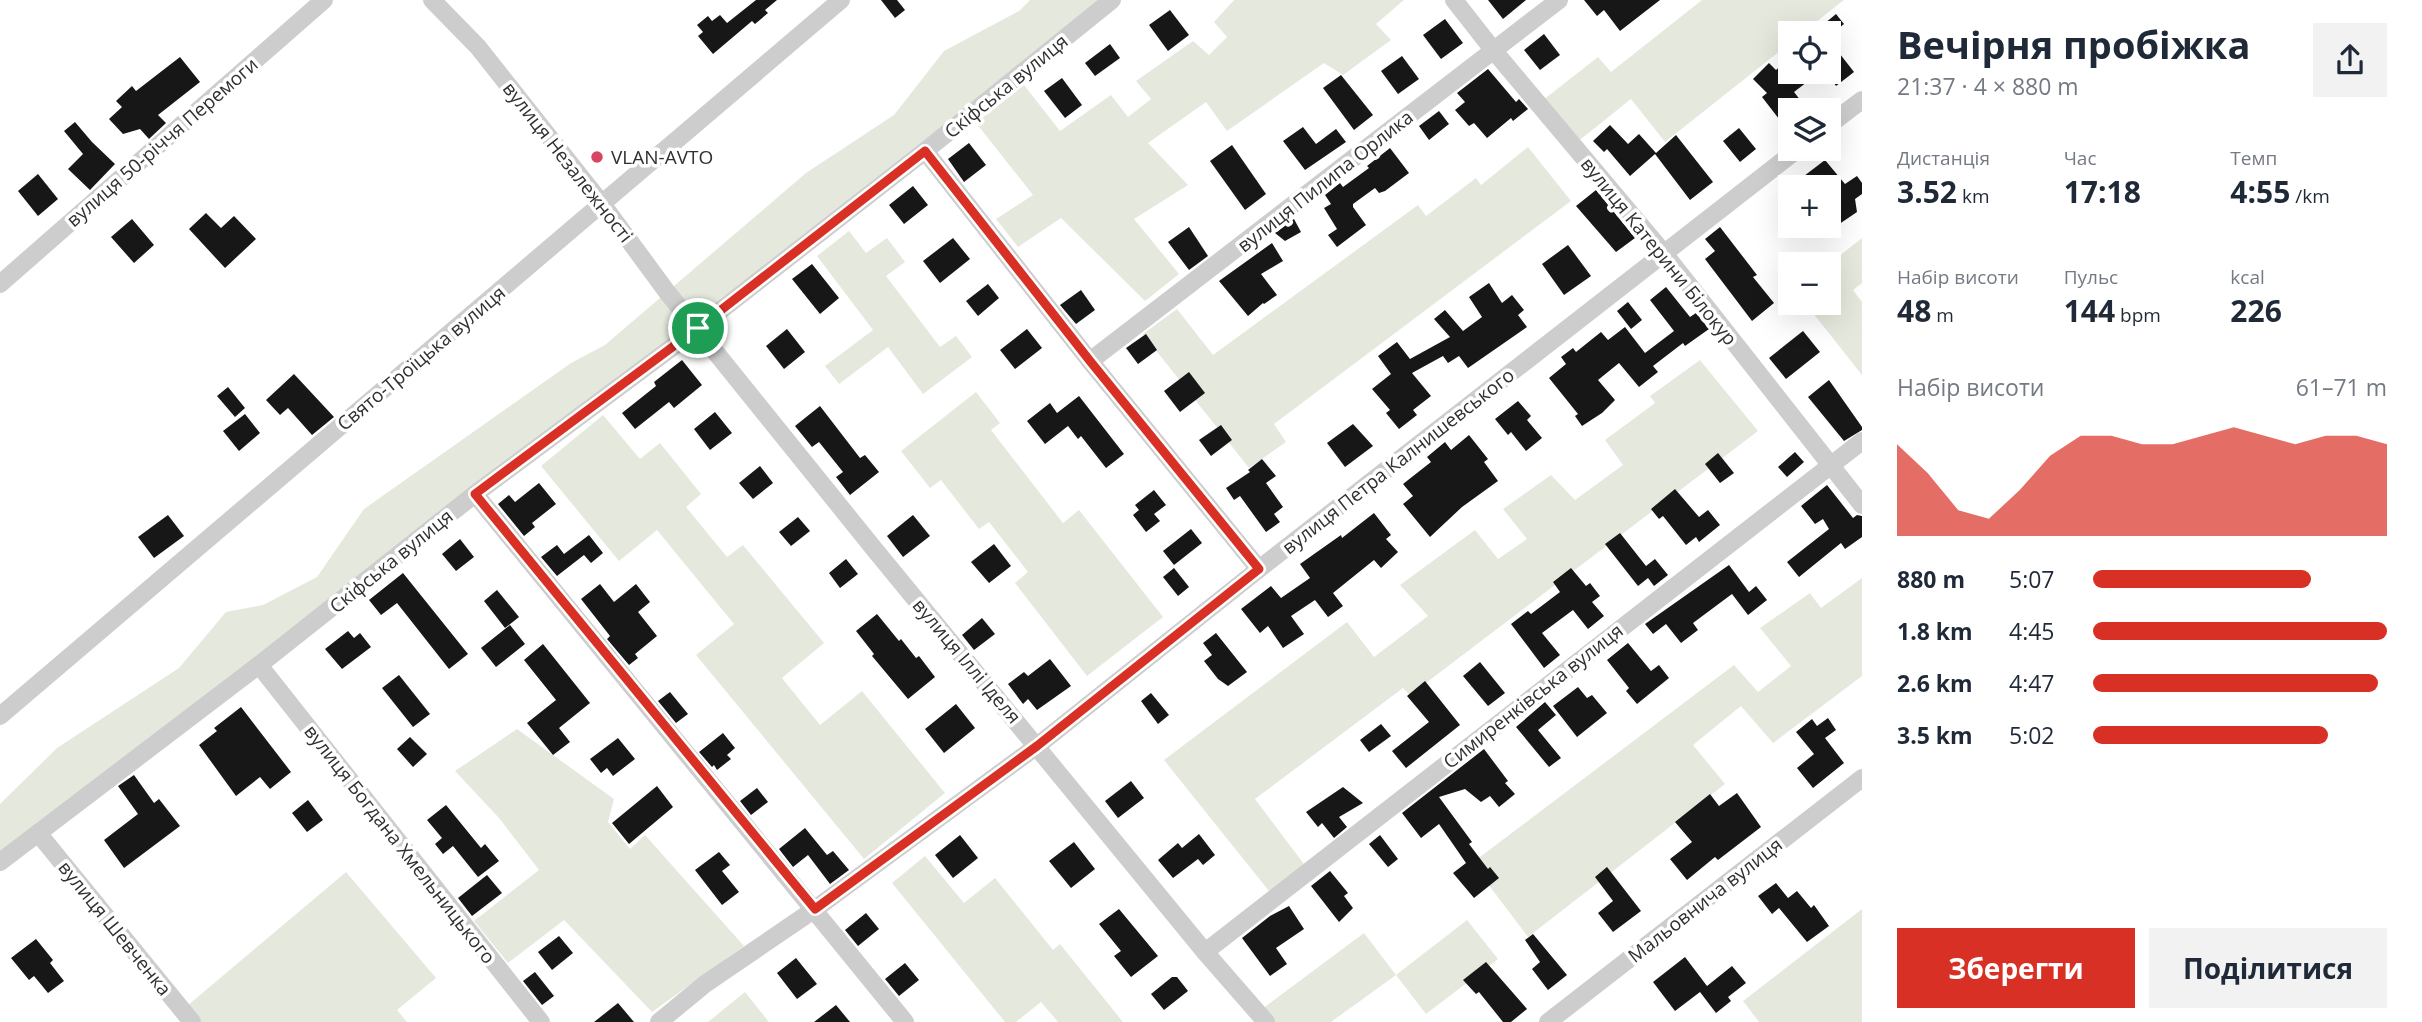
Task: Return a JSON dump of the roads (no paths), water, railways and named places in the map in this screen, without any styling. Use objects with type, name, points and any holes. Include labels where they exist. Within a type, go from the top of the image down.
[{"type":"street","name":"вулиця 50-річчя Перемоги","points":[[0,284],[324,0]]},
{"type":"street","name":"вулиця Незалежності","points":[[432,0],[478,47],[603,205],[667,292],[698,328]]},
{"type":"street","name":"Свято-Троїцька вулиця","points":[[0,716],[841,0]]},
{"type":"street","name":"Скіфська вулиця","points":[[0,862],[260,665],[475,494],[698,328],[925,151],[1112,0]]},
{"type":"street","name":"вулиця Катерини Білокур","points":[[1454,0],[1663,253],[1862,505]]},
{"type":"street","name":"вулиця Пилипа Орлика","points":[[1090,361],[1559,0]]},
{"type":"street","points":[[1841,116],[1862,100]]},
{"type":"street","points":[[925,151],[1090,361],[1259,569]]},
{"type":"street","name":"вулиця Петра Калнишевського","points":[[659,1022],[705,984],[815,909],[1037,746],[1259,569],[1782,161]]},
{"type":"street","name":"вулиця Іллі Іделя","points":[[698,328],[875,550],[1205,952],[1266,1022]]},
{"type":"street","name":"Симиренківська вулиця","points":[[1205,952],[1862,441]]},
{"type":"street","points":[[475,494],[905,1022]]},
{"type":"street","name":"вулиця Богдана Хмельницького","points":[[260,665],[541,1022]]},
{"type":"street","name":"Мальовнича вулиця","points":[[1548,1022],[1862,778]]},
{"type":"street","name":"вулиця Шевченка","points":[[38,833],[192,1022]]},
{"type":"place","name":"VLAN-AVTO","points":[[597,157]]}]
